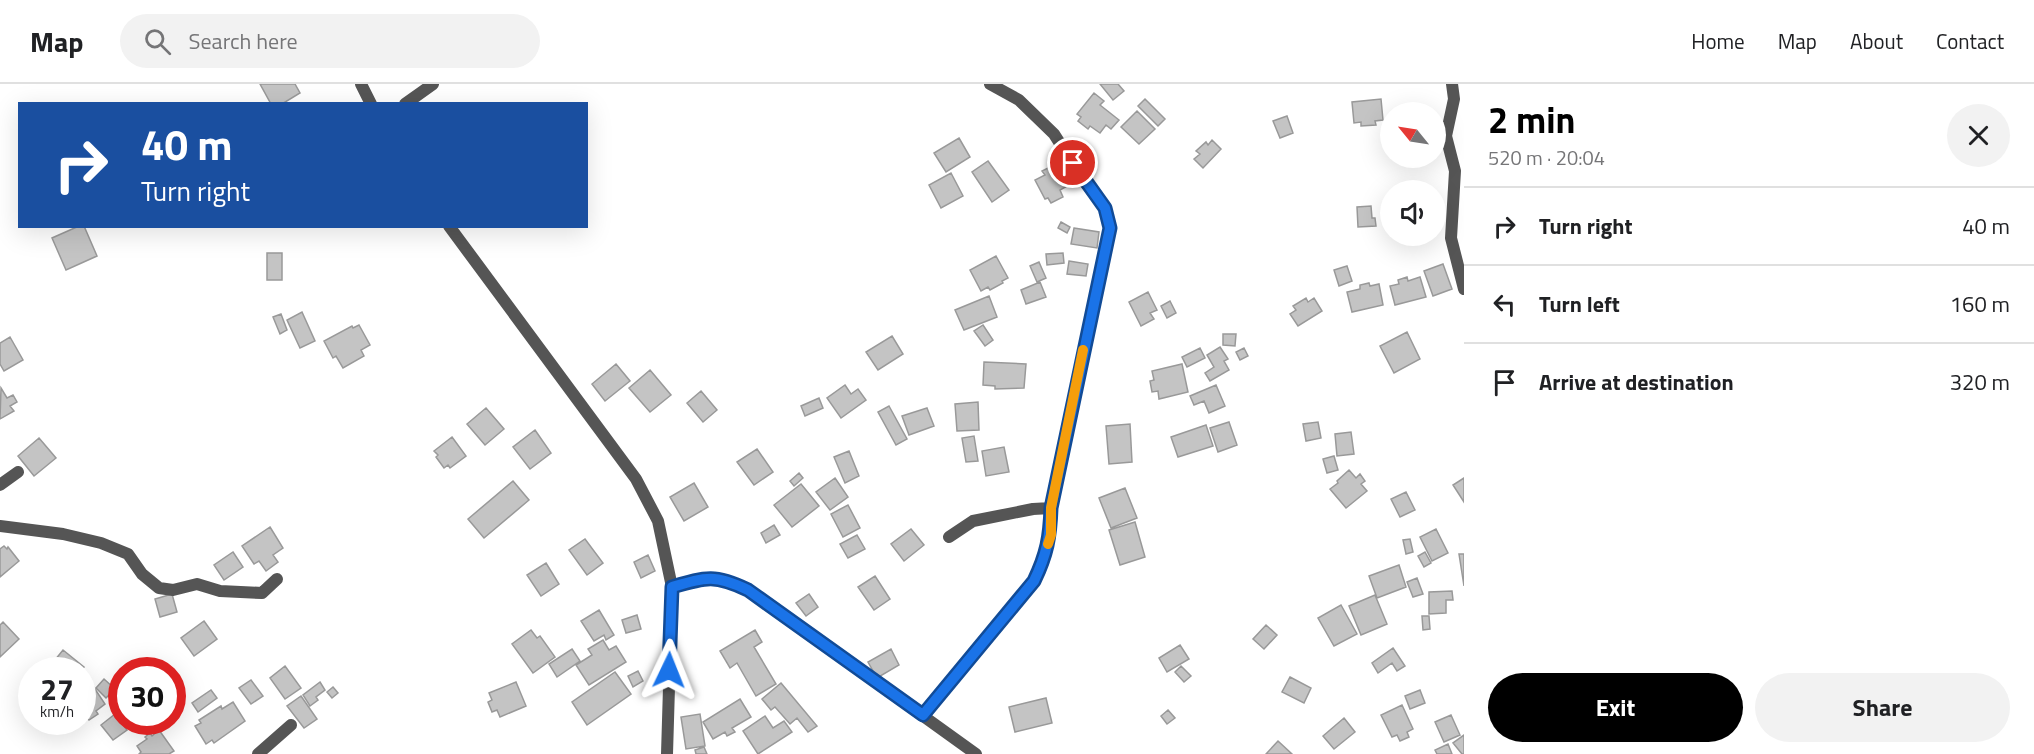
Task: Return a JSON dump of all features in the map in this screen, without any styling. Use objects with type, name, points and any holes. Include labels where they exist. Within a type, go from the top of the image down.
[{"type":"street","points":[[361,84],[370,101]]},
{"type":"street","points":[[408,102],[433,84]]},
{"type":"street","points":[[923,715],[1034,581],[1043,561],[1051,535],[1051,508],[1110,228],[1105,208],[1082,178],[1054,134],[1019,100],[990,84]]},
{"type":"street","points":[[1452,84],[1454,99],[1446,136],[1459,171],[1451,238],[1464,289]]},
{"type":"street","points":[[450,228],[636,479],[658,521],[672,587],[667,754]]},
{"type":"street","points":[[0,486],[18,472]]},
{"type":"street","points":[[949,537],[973,521],[1033,509],[1051,508]]},
{"type":"street","points":[[0,526],[63,534],[101,543],[128,554],[142,574],[159,588],[173,590],[197,584],[220,591],[262,592],[277,579]]},
{"type":"street","points":[[672,587],[704,578],[727,580],[748,590],[976,754]]},
{"type":"street","points":[[258,754],[291,725]]},
{"type":"building","points":[[260,84],[295,84],[300,93],[285,102],[270,102]]},
{"type":"building","points":[[1100,84],[1118,84],[1124,91],[1113,100]]},
{"type":"building","points":[[1094,93],[1104,101],[1100,105],[1119,120],[1111,129],[1106,125],[1100,133],[1090,126],[1088,129],[1078,121],[1081,117],[1077,114]]},
{"type":"building","points":[[1145,99],[1165,119],[1158,126],[1138,106]]},
{"type":"building","points":[[1381,99],[1380,120],[1375,121],[1376,125],[1361,126],[1361,122],[1354,123],[1352,102]]},
{"type":"building","points":[[1137,111],[1155,129],[1139,144],[1121,127]]},
{"type":"building","points":[[1287,116],[1293,133],[1280,138],[1273,121]]},
{"type":"building","points":[[959,138],[970,157],[946,172],[934,153]]},
{"type":"building","points":[[1212,140],[1221,149],[1203,168],[1194,159],[1200,154],[1196,151],[1206,142],[1208,145]]},
{"type":"building","points":[[988,161],[1009,190],[992,202],[972,172]]},
{"type":"building","points":[[1058,163],[1069,185],[1060,190],[1063,197],[1051,203],[1048,198],[1045,199],[1035,180],[1045,175],[1042,171]]},
{"type":"building","points":[[951,173],[963,196],[941,208],[929,185]]},
{"type":"building","points":[[1371,206],[1372,218],[1375,218],[1376,226],[1358,227],[1357,207]]},
{"type":"building","points":[[1061,222],[1070,227],[1067,233],[1058,228]]},
{"type":"building","points":[[74,228],[85,228],[97,256],[66,270],[52,238]]},
{"type":"building","points":[[1074,228],[1099,232],[1097,248],[1071,244]]},
{"type":"building","points":[[267,253],[282,253],[282,280],[267,280]]},
{"type":"building","points":[[1063,253],[1064,263],[1047,265],[1046,254]]},
{"type":"building","points":[[996,256],[1008,278],[990,290],[988,287],[981,291],[970,270]]},
{"type":"building","points":[[1069,261],[1088,264],[1086,276],[1067,274]]},
{"type":"building","points":[[1039,262],[1046,278],[1037,282],[1030,266]]},
{"type":"building","points":[[1443,264],[1452,289],[1433,296],[1424,271]]},
{"type":"building","points":[[1347,266],[1352,281],[1339,286],[1334,270]]},
{"type":"building","points":[[1407,277],[1408,281],[1420,277],[1426,297],[1395,305],[1390,286],[1399,284],[1398,280]]},
{"type":"building","points":[[1040,282],[1046,297],[1026,304],[1021,290]]},
{"type":"building","points":[[1369,283],[1370,286],[1379,284],[1383,305],[1352,312],[1347,292],[1360,289],[1360,285]]},
{"type":"building","points":[[1148,292],[1157,310],[1150,313],[1154,319],[1141,326],[1129,302]]},
{"type":"building","points":[[989,296],[997,317],[964,330],[955,310]]},
{"type":"building","points":[[1306,298],[1308,302],[1314,298],[1322,311],[1298,326],[1290,314],[1296,310],[1293,306]]},
{"type":"building","points":[[1170,301],[1176,313],[1167,318],[1161,306]]},
{"type":"building","points":[[302,312],[315,341],[300,348],[287,320]]},
{"type":"building","points":[[281,314],[287,330],[280,334],[273,317]]},
{"type":"building","points":[[359,325],[370,345],[361,350],[364,356],[343,368],[336,356],[333,358],[324,341],[352,326],[353,328]]},
{"type":"building","points":[[983,325],[993,340],[985,346],[974,331]]},
{"type":"building","points":[[1407,332],[1420,359],[1394,373],[1380,346]]},
{"type":"building","points":[[1223,334],[1236,334],[1235,346],[1223,345]]},
{"type":"building","points":[[892,336],[903,354],[878,370],[866,352]]},
{"type":"building","points":[[10,337],[23,360],[4,371],[0,364],[0,343]]},
{"type":"building","points":[[1220,347],[1228,359],[1224,361],[1229,370],[1210,381],[1205,373],[1214,367],[1207,355]]},
{"type":"building","points":[[1200,348],[1205,358],[1187,367],[1182,357]]},
{"type":"building","points":[[1244,348],[1248,356],[1240,360],[1236,352]]},
{"type":"building","points":[[984,362],[1026,364],[1024,388],[995,389],[995,386],[983,385]]},
{"type":"building","points":[[616,364],[630,381],[605,401],[592,384]]},
{"type":"building","points":[[1182,364],[1188,392],[1159,399],[1158,391],[1152,392],[1150,381],[1154,380],[1152,371]]},
{"type":"building","points":[[650,370],[671,395],[650,412],[629,388]]},
{"type":"building","points":[[845,385],[851,394],[858,389],[866,400],[841,418],[827,398]]},
{"type":"building","points":[[1216,385],[1225,406],[1209,413],[1204,401],[1194,405],[1190,396]]},
{"type":"building","points":[[1,388],[7,398],[13,395],[17,402],[10,406],[14,411],[0,419]]},
{"type":"building","points":[[701,391],[717,410],[703,422],[687,403]]},
{"type":"building","points":[[819,398],[823,408],[805,416],[801,406]]},
{"type":"building","points":[[978,402],[979,430],[957,431],[955,404]]},
{"type":"building","points":[[889,406],[907,439],[896,445],[878,412]]},
{"type":"building","points":[[486,408],[504,429],[485,445],[467,424]]},
{"type":"building","points":[[927,408],[934,426],[909,435],[902,416]]},
{"type":"building","points":[[1229,422],[1237,445],[1218,452],[1210,428]]},
{"type":"building","points":[[1318,422],[1321,438],[1306,441],[1303,424]]},
{"type":"building","points":[[1130,424],[1132,462],[1109,464],[1106,426]]},
{"type":"building","points":[[1206,425],[1213,446],[1178,457],[1171,437]]},
{"type":"building","points":[[535,430],[551,453],[530,469],[513,447]]},
{"type":"building","points":[[1351,432],[1354,454],[1337,456],[1335,434]]},
{"type":"building","points":[[974,436],[978,461],[966,462],[962,438]]},
{"type":"building","points":[[452,437],[466,456],[450,468],[448,465],[444,468],[434,451]]},
{"type":"building","points":[[39,438],[56,458],[34,476],[18,456]]},
{"type":"building","points":[[1004,447],[1009,472],[986,476],[982,451]]},
{"type":"building","points":[[757,449],[773,472],[754,485],[737,462]]},
{"type":"building","points":[[849,451],[859,476],[845,483],[834,457]]},
{"type":"building","points":[[1334,456],[1338,470],[1327,473],[1323,459]]},
{"type":"building","points":[[1349,470],[1356,478],[1360,474],[1365,481],[1361,484],[1367,491],[1346,508],[1330,489]]},
{"type":"building","points":[[799,473],[803,478],[794,486],[790,481]]},
{"type":"building","points":[[835,478],[848,497],[830,510],[816,492]]},
{"type":"building","points":[[1464,478],[1464,502],[1453,485]]},
{"type":"building","points":[[513,481],[529,500],[484,538],[468,519]]},
{"type":"building","points":[[694,483],[708,507],[684,521],[670,497]]},
{"type":"building","points":[[801,484],[819,506],[792,527],[774,505]]},
{"type":"building","points":[[1125,488],[1137,518],[1111,528],[1099,498]]},
{"type":"building","points":[[1406,492],[1415,510],[1400,517],[1391,499]]},
{"type":"building","points":[[848,505],[860,528],[843,537],[831,514]]},
{"type":"building","points":[[1135,522],[1145,557],[1120,565],[1109,530]]},
{"type":"building","points":[[774,525],[780,535],[766,543],[761,533]]},
{"type":"building","points":[[270,527],[283,548],[273,555],[278,562],[266,571],[259,561],[254,564],[242,546]]},
{"type":"building","points":[[911,529],[924,545],[904,561],[891,544]]},
{"type":"building","points":[[1436,529],[1448,553],[1432,561],[1420,537]]},
{"type":"building","points":[[857,535],[865,549],[848,558],[840,544]]},
{"type":"building","points":[[585,539],[603,563],[587,575],[569,550]]},
{"type":"building","points":[[1410,539],[1413,552],[1406,554],[1403,540]]},
{"type":"building","points":[[4,546],[7,549],[8,547],[19,561],[0,577],[0,549]]},
{"type":"building","points":[[233,552],[243,567],[224,580],[214,565]]},
{"type":"building","points":[[1425,552],[1431,563],[1424,567],[1418,556]]},
{"type":"building","points":[[1459,554],[1464,554],[1464,586]]},
{"type":"building","points":[[648,555],[655,571],[641,578],[634,562]]},
{"type":"building","points":[[546,563],[559,584],[541,596],[527,575]]},
{"type":"building","points":[[1399,565],[1406,587],[1377,598],[1369,576]]},
{"type":"building","points":[[875,576],[890,599],[874,610],[858,587]]},
{"type":"building","points":[[1417,578],[1423,594],[1413,597],[1407,582]]},
{"type":"building","points":[[1452,591],[1453,600],[1446,600],[1446,613],[1429,614],[1429,592]]},
{"type":"building","points":[[172,594],[177,612],[160,617],[155,599]]},
{"type":"building","points":[[809,594],[818,607],[806,616],[796,603]]},
{"type":"building","points":[[1375,595],[1387,624],[1361,635],[1349,606]]},
{"type":"building","points":[[1341,605],[1357,634],[1334,646],[1318,618]]},
{"type":"building","points":[[599,610],[614,635],[606,640],[604,635],[594,641],[581,621]]},
{"type":"building","points":[[637,615],[641,629],[626,633],[622,620]]},
{"type":"building","points":[[1422,616],[1429,616],[1430,629],[1423,630]]},
{"type":"building","points":[[204,621],[217,639],[194,656],[181,638]]},
{"type":"building","points":[[3,622],[19,639],[0,657],[0,625]]},
{"type":"building","points":[[1266,625],[1277,635],[1264,649],[1253,639]]},
{"type":"building","points":[[531,630],[537,638],[540,636],[555,657],[533,673],[512,644]]},
{"type":"building","points":[[755,630],[762,642],[754,647],[776,684],[756,696],[737,663],[730,668],[720,651]]},
{"type":"building","points":[[603,640],[609,650],[616,646],[626,662],[589,685],[576,665],[592,655],[588,649]]},
{"type":"building","points":[[1180,645],[1189,659],[1167,672],[1159,658]]},
{"type":"building","points":[[1393,648],[1405,666],[1397,671],[1392,663],[1378,673],[1372,663]]},
{"type":"building","points":[[572,649],[580,661],[557,677],[549,664]]},
{"type":"building","points":[[891,649],[899,665],[877,678],[868,662]]},
{"type":"building","points":[[63,650],[72,657],[57,657]]},
{"type":"building","points":[[285,666],[301,688],[285,699],[270,678]]},
{"type":"building","points":[[1181,666],[1191,676],[1184,682],[1175,672]]},
{"type":"building","points":[[638,671],[643,681],[633,687],[628,676]]},
{"type":"building","points":[[615,672],[631,694],[587,725],[572,702]]},
{"type":"building","points":[[1290,677],[1311,688],[1304,703],[1282,692]]},
{"type":"building","points":[[104,679],[108,683],[108,696],[106,698],[96,688]]},
{"type":"building","points":[[251,680],[263,696],[251,704],[239,688]]},
{"type":"building","points":[[320,682],[325,690],[310,706],[303,695]]},
{"type":"building","points":[[516,682],[526,706],[500,717],[497,710],[492,712],[488,702],[492,700],[489,693]]},
{"type":"building","points":[[781,683],[817,726],[808,732],[797,718],[790,724],[775,707],[771,710],[762,699]]},
{"type":"building","points":[[333,687],[338,693],[332,698],[327,692]]},
{"type":"building","points":[[96,690],[105,704],[96,711]]},
{"type":"building","points":[[211,690],[217,698],[198,712],[192,703]]},
{"type":"building","points":[[1420,690],[1425,703],[1410,709],[1405,696]]},
{"type":"building","points":[[301,696],[317,719],[304,728],[287,706]]},
{"type":"building","points":[[1046,698],[1052,723],[1015,732],[1009,707]]},
{"type":"building","points":[[740,699],[751,717],[732,728],[735,732],[727,736],[725,732],[713,739],[703,722]]},
{"type":"building","points":[[233,702],[245,721],[214,743],[212,740],[206,744],[195,726],[201,723],[199,720],[221,706],[222,709]]},
{"type":"building","points":[[1402,705],[1413,729],[1407,732],[1409,737],[1400,741],[1397,735],[1392,737],[1381,715]]},
{"type":"building","points":[[1168,710],[1175,718],[1167,724],[1161,716]]},
{"type":"building","points":[[700,714],[705,746],[686,749],[681,717]]},
{"type":"building","points":[[1451,715],[1460,735],[1444,742],[1435,722]]},
{"type":"building","points":[[765,716],[773,728],[784,721],[792,732],[758,754],[743,731]]},
{"type":"building","points":[[1344,718],[1355,732],[1334,749],[1323,736]]},
{"type":"building","points":[[108,720],[108,734],[101,725]]},
{"type":"building","points":[[109,735],[120,735],[113,740]]},
{"type":"building","points":[[148,735],[163,735],[174,751],[169,754],[139,754],[141,752],[137,746],[147,739],[145,737]]},
{"type":"building","points":[[1464,735],[1464,754],[1462,754],[1453,743]]},
{"type":"building","points":[[1278,741],[1292,754],[1266,754]]},
{"type":"building","points":[[1448,744],[1452,754],[1437,754],[1435,750]]},
{"type":"building","points":[[704,747],[707,754],[696,754],[695,750]]},
{"type":"slow traffic","points":[[1048,544],[1051,535],[1051,508],[1083,350]]},
{"type":"route","points":[[669,670],[672,587],[704,578],[727,580],[748,590],[923,715],[1034,581],[1051,535],[1051,508],[1110,228],[1105,208],[1073,163]]}]
